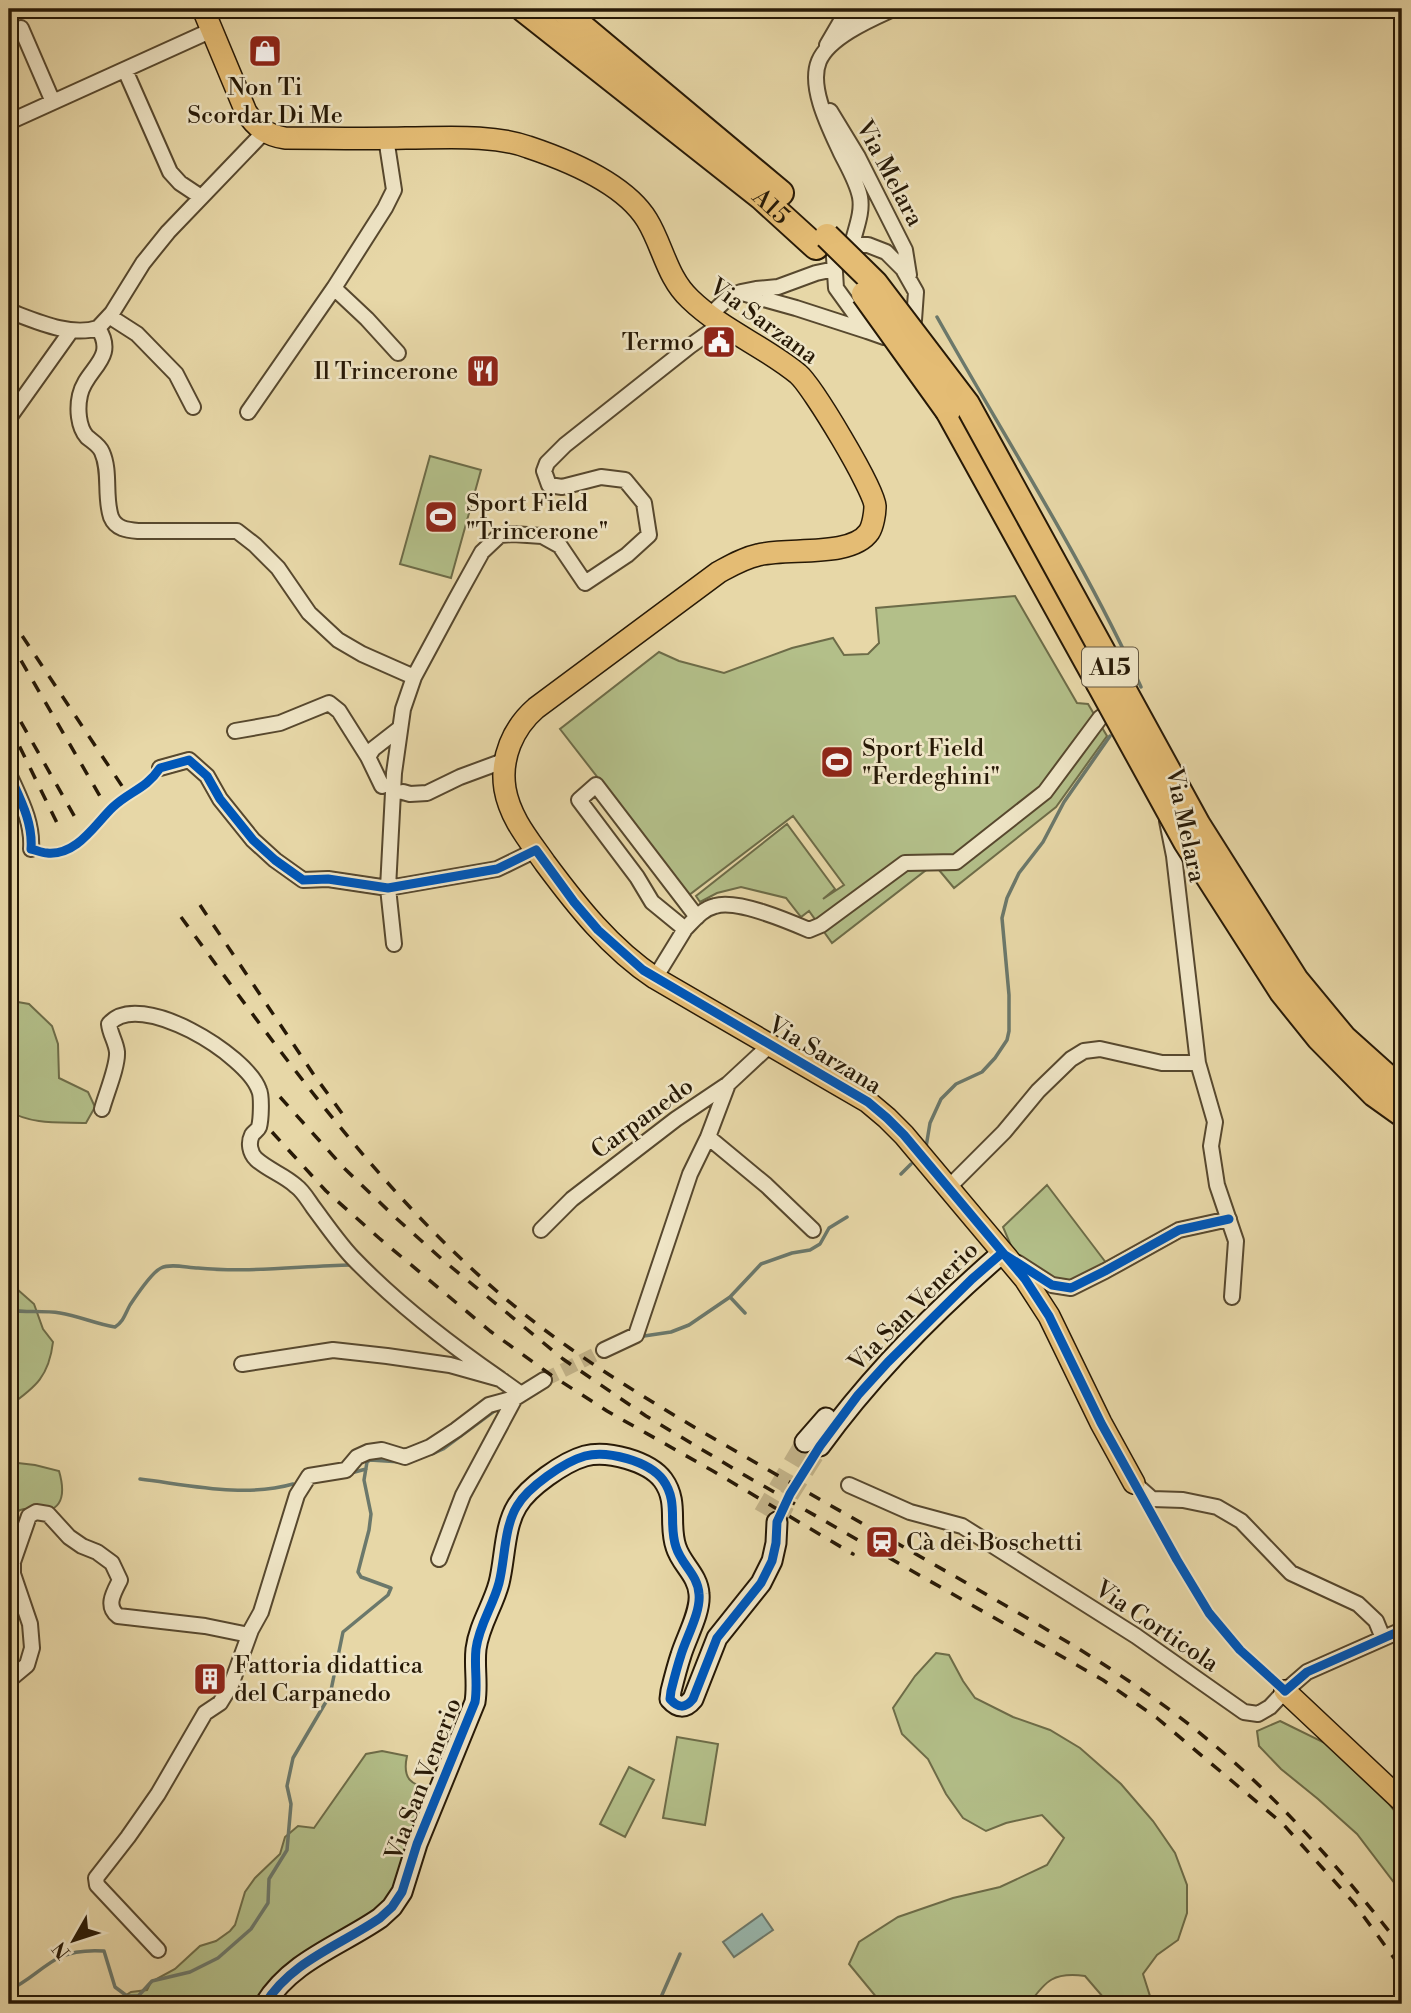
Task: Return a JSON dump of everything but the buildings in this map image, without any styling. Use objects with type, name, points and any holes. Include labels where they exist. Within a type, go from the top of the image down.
[{"type":"highway","name":"A15","points":[[523,9],[766,190]]},
{"type":"highway","name":"A15","points":[[561,9],[822,241],[875,282],[967,404],[1198,825],[1296,980],[1344,1038],[1402,1090]]},
{"type":"highway","name":"A15","points":[[822,241],[948,411],[1186,842],[1283,992],[1319,1038],[1374,1094],[1402,1114]]},
{"type":"main road","points":[[203,9],[246,111],[264,132]]},
{"type":"main road","name":"Via Sarzana","points":[[264,132],[285,138],[447,138],[500,141],[525,146],[558,159],[595,177],[632,200],[648,221],[669,271],[686,296],[715,320],[778,358],[802,377],[819,401],[875,505],[869,532],[854,544],[835,549],[760,554],[736,562],[526,716],[508,745],[505,788],[512,813],[574,902],[598,930],[628,958],[655,978],[868,1102],[887,1118],[1025,1279],[1049,1316],[1101,1423],[1134,1483]]},
{"type":"main road","points":[[1285,1691],[1402,1801]]},
{"type":"street","points":[[822,55],[841,21],[843,9]]},
{"type":"street","points":[[822,55],[839,39],[860,9]]},
{"type":"street","points":[[839,39],[893,9]]},
{"type":"street","points":[[21,28],[53,102]]},
{"type":"street","points":[[9,122],[212,30]]},
{"type":"street","name":"Via Melara","points":[[822,55],[816,71],[818,91],[830,128],[861,199],[858,226],[852,245]]},
{"type":"street","points":[[125,70],[170,172],[180,183],[201,197]]},
{"type":"street","name":"Via Melara","points":[[818,91],[858,157],[900,239],[905,250],[909,280]]},
{"type":"street","points":[[9,311],[71,331],[85,332],[98,328],[168,232],[264,132]]},
{"type":"street","points":[[248,412],[334,289],[385,208],[394,190],[386,138]]},
{"type":"street","points":[[741,292],[884,337],[914,320],[916,292],[903,269],[886,252],[868,244],[852,245],[834,257],[836,288],[867,331]]},
{"type":"street","points":[[394,944],[388,888],[393,786],[403,709],[414,677],[482,552],[500,535],[542,536],[560,547],[585,583],[627,555],[649,535],[644,503],[625,480],[601,477],[562,487],[549,485],[544,471],[547,463],[565,444],[715,320],[729,298],[741,292],[778,288],[816,273],[835,269]]},
{"type":"street","points":[[334,289],[367,319],[398,353]]},
{"type":"street","points":[[109,316],[137,334],[176,374],[193,407]]},
{"type":"street","name":"Via Melara","points":[[914,320],[921,350],[931,369],[976,438],[1157,774],[1174,856],[1198,1063],[1215,1122],[1212,1146],[1217,1185],[1237,1241],[1232,1297]]},
{"type":"street","points":[[98,328],[106,340],[105,352],[80,393],[80,426],[84,434],[101,449],[107,466],[111,518],[118,526],[124,530],[138,531],[237,531],[278,568],[309,614],[338,640],[414,677]]},
{"type":"street","points":[[9,418],[71,331]]},
{"type":"street","name":"Via Melara","points":[[884,337],[931,369]]},
{"type":"street","points":[[235,731],[279,723],[329,703],[339,710],[382,786]]},
{"type":"street","points":[[655,978],[685,929],[697,916],[714,906],[741,906],[809,930],[821,925],[905,863],[956,862],[1045,792],[1100,718],[1119,705]]},
{"type":"street","points":[[368,757],[373,749],[400,728]]},
{"type":"street","points":[[160,768],[189,760],[207,776],[220,799],[253,840],[303,880],[328,879],[388,888],[497,869],[536,850]]},
{"type":"street","points":[[403,792],[427,793],[506,760]]},
{"type":"street","points":[[9,774],[28,818],[32,835],[31,849]]},
{"type":"street","points":[[685,929],[652,902],[637,877],[579,800],[596,785],[697,916]]},
{"type":"street","points":[[102,1109],[117,1062],[117,1050],[109,1024],[113,1018],[126,1013],[166,1018],[223,1050],[245,1069],[261,1094],[259,1128],[250,1137],[250,1150],[256,1159],[298,1187],[351,1256],[385,1288],[518,1396]]},
{"type":"street","name":"Carpanedo","points":[[541,1230],[572,1199],[676,1119],[728,1084],[770,1045]]},
{"type":"street","points":[[948,1188],[1004,1132],[1038,1091],[1071,1059],[1084,1051],[1100,1049],[1162,1063],[1198,1063]]},
{"type":"street","points":[[604,1350],[636,1335],[690,1174],[708,1137],[728,1084]]},
{"type":"street","points":[[708,1137],[766,1185],[813,1230]]},
{"type":"street","points":[[1002,1253],[1052,1285],[1071,1288],[1179,1230],[1229,1219]]},
{"type":"street","name":"Via San Venerio","points":[[812,1444],[888,1362],[1002,1253]]},
{"type":"street","points":[[242,1364],[333,1350],[450,1365],[500,1379]]},
{"type":"street","points":[[158,1950],[97,1885],[96,1878],[158,1794],[205,1713],[220,1703],[230,1685],[261,1612],[297,1494],[309,1476],[346,1470],[357,1457],[368,1452],[382,1450],[405,1457],[430,1447],[489,1405],[518,1396],[544,1380]]},
{"type":"street","points":[[439,1559],[463,1495],[518,1396]]},
{"type":"street","name":"Via San Venerio","points":[[265,2004],[272,1992],[294,1971],[380,1918],[402,1892],[417,1844],[475,1702],[477,1648],[498,1585],[513,1513],[525,1494],[552,1474],[586,1456],[607,1456],[637,1462],[653,1470],[663,1480],[674,1507],[673,1532],[676,1547],[696,1580],[699,1592],[697,1611],[671,1691],[670,1699],[676,1706],[683,1707],[693,1699],[717,1638],[761,1583],[772,1561],[772,1525]]},
{"type":"street","points":[[1134,1483],[1152,1499],[1183,1500],[1217,1507],[1241,1521],[1291,1573],[1358,1604],[1376,1620],[1383,1638]]},
{"type":"street","name":"Via Corticola","points":[[849,1485],[910,1512],[962,1526],[1136,1636],[1244,1712],[1258,1714],[1270,1707],[1307,1672],[1402,1630]]},
{"type":"street","points":[[9,1680],[27,1665],[32,1648],[30,1624],[13,1574],[13,1562],[29,1516],[36,1512],[48,1514],[82,1546],[97,1552],[112,1563],[120,1580],[111,1605],[118,1616],[205,1626],[249,1635]]},
{"type":"green space","name":"Sport Field \"Trincerone\"","points":[[430,456],[481,470],[451,578],[400,564]]},
{"type":"green space","name":"Sport Field \"Ferdeghini\"","points":[[1015,596],[1077,703],[1088,704],[1107,736],[1056,807],[954,888],[934,864],[832,943],[809,911],[801,917],[786,898],[741,887],[717,893],[700,902],[696,896],[787,824],[835,889],[823,899],[844,885],[793,816],[689,895],[560,729],[659,652],[679,661],[724,673],[792,648],[833,638],[844,655],[868,654],[879,643],[876,608]]},
{"type":"green space","points":[[9,1002],[29,1004],[52,1026],[58,1044],[59,1078],[88,1092],[95,1107],[86,1123],[37,1121],[9,1111]]},
{"type":"green space","points":[[1047,1185],[1107,1264],[1075,1279],[1055,1284],[1015,1255],[1003,1227]]},
{"type":"green space","points":[[9,1282],[34,1304],[43,1329],[53,1342],[48,1364],[40,1380],[9,1406]]},
{"type":"green space","points":[[9,1462],[59,1471],[62,1491],[59,1503],[49,1510],[26,1509],[15,1512],[9,1518]]},
{"type":"green space","points":[[936,1653],[949,1655],[975,1698],[1013,1717],[1050,1730],[1080,1748],[1121,1784],[1153,1821],[1175,1853],[1187,1885],[1187,1913],[1178,1940],[1157,1955],[1143,1974],[1150,1996],[1162,2004],[1109,2004],[1085,1976],[1066,1975],[1046,1984],[1029,2004],[882,2004],[849,1964],[859,1942],[898,1917],[953,1898],[1000,1887],[1047,1865],[1064,1838],[1042,1815],[1006,1823],[986,1831],[963,1818],[946,1794],[928,1759],[902,1734],[893,1708],[915,1676]]},
{"type":"green space","points":[[1280,1721],[1325,1743],[1389,1804],[1402,1820],[1402,1893],[1357,1834],[1281,1769],[1259,1746],[1257,1731]]},
{"type":"green space","points":[[677,1737],[718,1744],[705,1825],[663,1818]]},
{"type":"green space","points":[[382,1751],[407,1756],[406,1770],[410,1780],[431,1789],[396,1890],[387,1902],[257,2004],[122,2004],[123,1997],[131,1992],[147,1990],[151,1982],[175,1969],[200,1946],[216,1941],[230,1931],[235,1925],[245,1892],[255,1878],[280,1854],[285,1837],[298,1826],[314,1828],[366,1754]]},
{"type":"green space","points":[[629,1767],[654,1780],[625,1837],[600,1824]]},
{"type":"water","points":[[762,1914],[773,1930],[734,1957],[723,1942]]},
{"type":"waterway","points":[[937,317],[1069,546],[1141,687]]},
{"type":"waterway","points":[[926,1147],[930,1123],[941,1099],[956,1084],[982,1072],[1007,1040],[1009,995],[1002,918],[1007,898],[1019,873],[1043,842],[1064,802],[1110,736]]},
{"type":"waterway","points":[[901,1174],[911,1164]]},
{"type":"waterway","points":[[644,1336],[671,1332],[689,1325],[730,1297],[761,1264],[810,1250],[820,1244],[829,1228],[847,1217]]},
{"type":"waterway","points":[[9,1310],[60,1313],[115,1327],[149,1279],[157,1270],[165,1267],[236,1270],[351,1265]]},
{"type":"waterway","points":[[730,1297],[745,1313]]},
{"type":"waterway","points":[[432,1454],[443,1449],[497,1409]]},
{"type":"waterway","points":[[131,2004],[152,1981],[190,1972],[218,1958],[251,1929],[268,1903],[269,1879],[287,1850],[291,1804],[287,1786],[293,1758],[330,1695],[343,1632],[388,1595],[391,1588],[361,1577],[358,1572],[371,1514],[364,1480],[367,1462],[401,1462]]},
{"type":"waterway","points":[[351,1473],[366,1469]]},
{"type":"waterway","points":[[140,1479],[236,1490],[293,1484]]},
{"type":"waterway","points":[[9,1990],[60,1957],[76,1952],[104,1951],[115,1987],[127,1996],[138,1996]]},
{"type":"waterway","points":[[658,2004],[680,1954]]},
{"type":"tunnel","points":[[544,1380],[604,1350]]},
{"type":"tunnel","points":[[763,1514],[805,1442]]},
{"type":"tunnel","points":[[777,1522],[790,1494],[820,1446]]},
{"type":"railway","points":[[9,616],[124,789]]},
{"type":"railway","points":[[9,640],[104,803]]},
{"type":"railway","points":[[9,701],[76,819]]},
{"type":"railway","points":[[9,725],[60,829]]},
{"type":"railway","points":[[200,905],[344,1116]]},
{"type":"railway","points":[[181,917],[312,1093],[359,1150],[458,1256],[513,1305],[571,1349],[656,1404],[1057,1636],[1114,1671],[1169,1710],[1225,1754],[1280,1806],[1331,1861],[1402,1948]]},
{"type":"railway","points":[[280,1097],[345,1169],[396,1218],[563,1359],[646,1416],[1103,1680],[1157,1718],[1283,1824],[1354,1903],[1402,1969]]},
{"type":"railway","points":[[272,1132],[326,1191],[490,1331],[607,1411],[853,1554],[851,1553]]},
{"type":"cycle path","points":[[9,774],[28,820],[31,849],[45,853],[58,853],[76,844],[113,807],[149,781],[160,768],[189,760],[207,776],[220,799],[253,840],[303,880],[328,879],[388,888],[497,869],[536,850],[598,930],[643,970],[868,1102],[904,1135],[1025,1279],[1049,1316],[1101,1423],[1209,1613],[1240,1650],[1285,1691],[1307,1672],[1402,1630]]},
{"type":"cycle path","points":[[265,2004],[288,1976],[380,1918],[402,1892],[417,1844],[475,1702],[478,1640],[499,1583],[513,1514],[522,1499],[538,1483],[567,1464],[594,1455],[616,1456],[638,1462],[657,1473],[663,1480],[671,1497],[676,1547],[696,1581],[699,1594],[696,1617],[671,1691],[670,1699],[679,1706],[684,1706],[693,1699],[717,1638],[761,1583],[772,1561],[777,1522],[790,1494],[820,1446],[858,1395],[888,1362],[972,1279],[1002,1253],[1052,1285],[1071,1288],[1179,1230],[1229,1219]]},
{"type":"place","name":"Non Ti Scordar Di Me","points":[[265,51]]},
{"type":"place","name":"Termo","points":[[719,342]]},
{"type":"place","name":"Il Trincerone","points":[[483,371]]},
{"type":"place","name":"Sport Field \"Trincerone\"","points":[[441,517]]},
{"type":"place","name":"Sport Field \"Ferdeghini\"","points":[[837,762]]},
{"type":"place","name":"Cà dei Boschetti","points":[[882,1542]]},
{"type":"place","name":"Fattoria didattica del Carpanedo","points":[[210,1679]]}]
